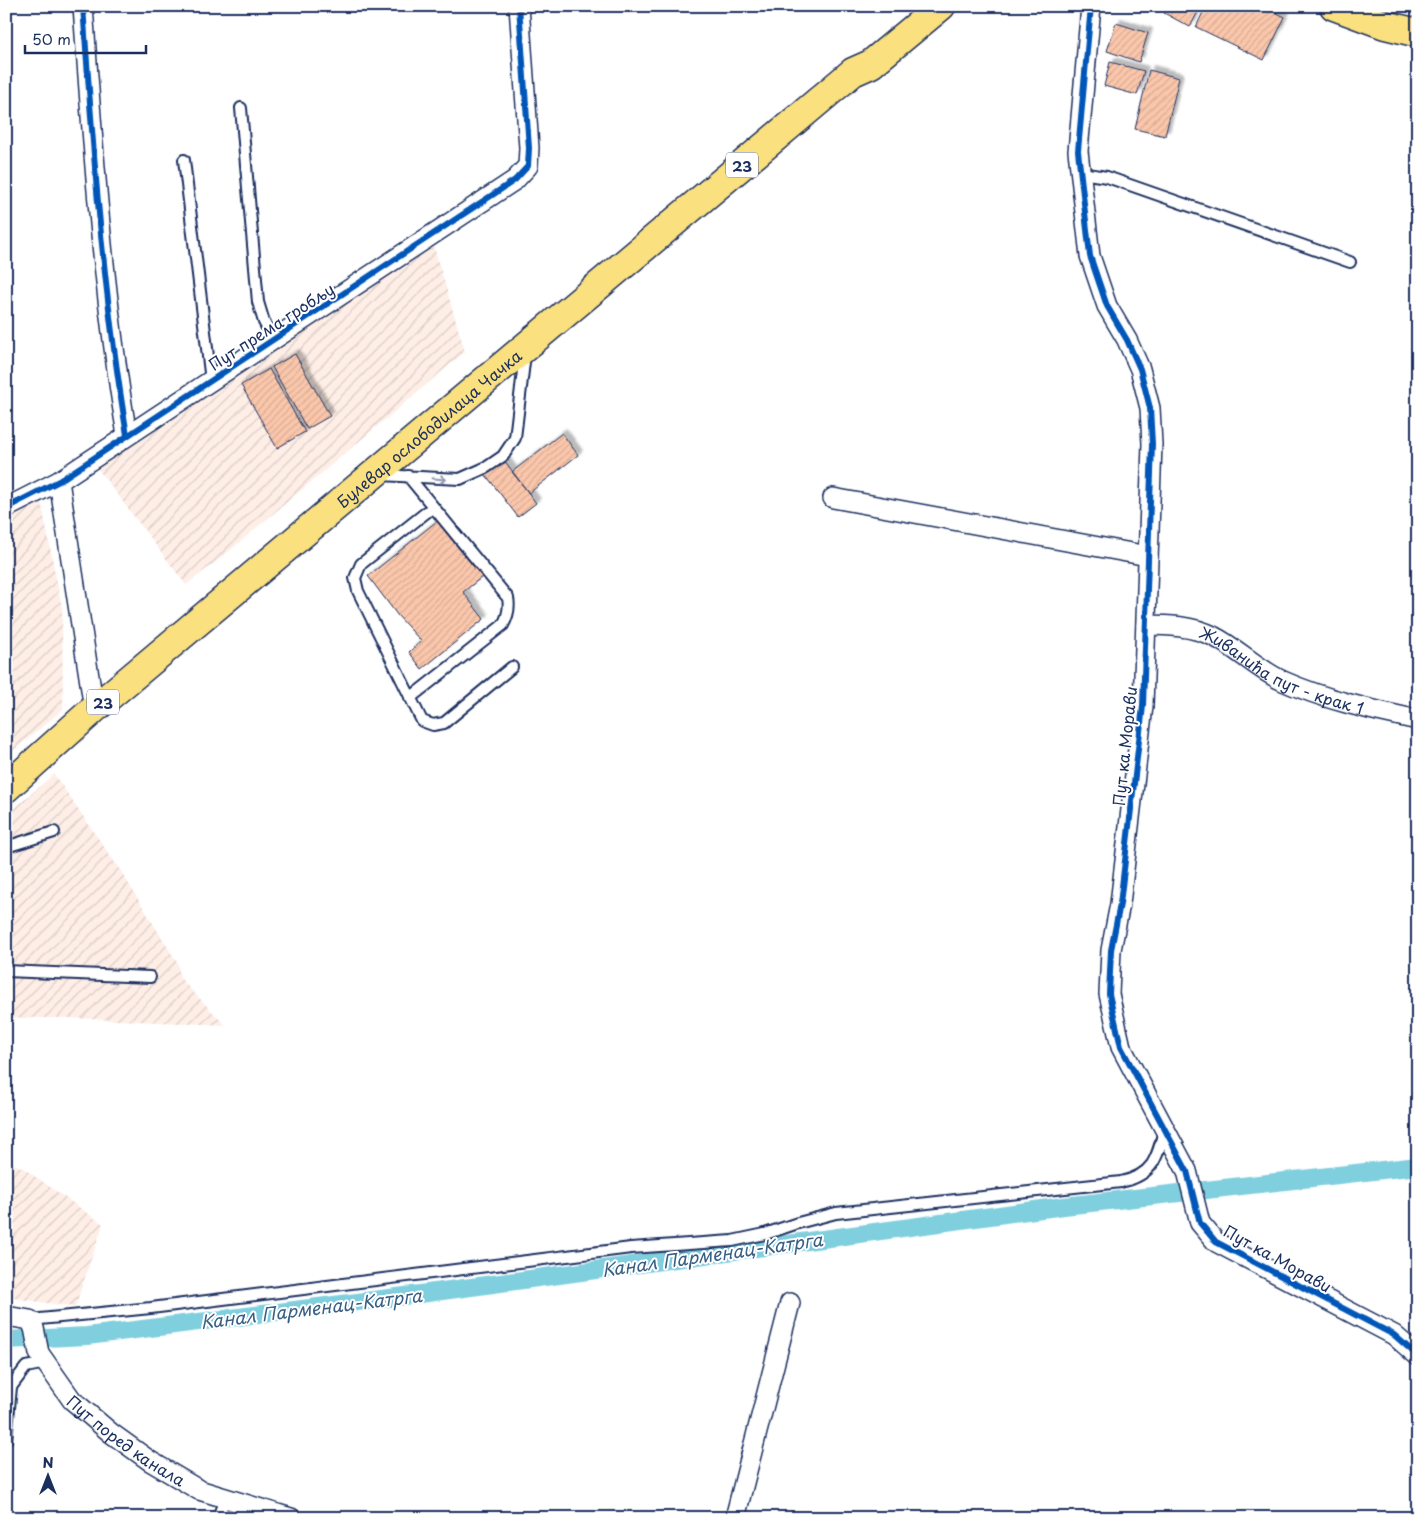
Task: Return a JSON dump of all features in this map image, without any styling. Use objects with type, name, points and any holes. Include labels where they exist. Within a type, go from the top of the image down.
[{"type":"main road","name":"Булевар ослободилаца Чачка","points":[[853,72],[863,56],[916,6]]},
{"type":"main road","name":"Булевар ослободилаца Чачка","points":[[6,788],[94,709],[853,72],[871,64],[941,6]]},
{"type":"main road","points":[[1334,6],[1385,25],[1418,33]]},
{"type":"street","points":[[83,6],[96,190],[112,349],[127,435]]},
{"type":"street","name":"Пут према гробљу","points":[[6,508],[59,481],[274,341],[515,180],[528,166],[529,148],[519,6]]},
{"type":"street","name":"Пут ка Морави","points":[[1091,6],[1078,151],[1090,256],[1106,306],[1127,340],[1140,369],[1150,408],[1152,444],[1143,706],[1120,904],[1108,971],[1109,994],[1121,1047],[1186,1171],[1200,1223],[1216,1242],[1394,1335],[1418,1356]]},
{"type":"street","points":[[59,481],[94,709]]},
{"type":"street","points":[[833,498],[1148,556]]},
{"type":"street","name":"Живанића пут - крак 1","points":[[1146,624],[1174,624],[1212,636],[1281,680],[1324,696],[1418,720]]},
{"type":"street","points":[[735,1518],[790,1303]]},
{"type":"street","points":[[6,1316],[32,1324]]},
{"type":"street","name":"Пут поред канала","points":[[32,1324],[43,1358],[72,1400],[111,1433],[150,1461],[199,1490],[290,1518]]},
{"type":"lane","points":[[241,108],[258,302],[264,322],[274,341]]},
{"type":"lane","points":[[184,160],[212,381]]},
{"type":"lane","points":[[1081,173],[1107,177],[1350,262]]},
{"type":"lane","points":[[373,475],[408,476],[442,480],[460,479],[487,468],[503,456],[514,438],[525,348]]},
{"type":"lane","points":[[408,476],[508,598],[509,610],[503,624],[410,698]]},
{"type":"lane","points":[[433,507],[360,564],[355,578],[358,591],[410,698],[422,721],[427,724],[439,724],[444,722],[512,667]]},
{"type":"lane","points":[[6,847],[54,832]]},
{"type":"lane","points":[[6,971],[150,977]]},
{"type":"lane","points":[[32,1324],[631,1248],[732,1241],[765,1234],[798,1222],[836,1213],[1121,1182],[1139,1176],[1152,1165],[1164,1130]]},
{"type":"lane","points":[[6,1440],[11,1387],[26,1367],[43,1358]]},
{"type":"lane","points":[[218,1518],[225,1498]]},
{"type":"shaded area","points":[[431,237],[465,352],[222,557],[186,585],[95,465]]},
{"type":"shaded area","points":[[41,501],[62,608],[63,709],[6,757],[6,518]]},
{"type":"shaded area","points":[[54,774],[122,873],[178,964],[180,978],[225,1025],[69,1018],[6,1018],[6,816]]},
{"type":"shaded area","points":[[6,1161],[23,1168],[103,1224],[75,1307],[6,1297]]},
{"type":"building","points":[[1168,6],[1201,6],[1190,27],[1164,13]]},
{"type":"building","points":[[1206,6],[1263,6],[1285,17],[1264,60],[1196,27]]},
{"type":"building","points":[[1116,23],[1148,33],[1139,62],[1107,51]]},
{"type":"building","points":[[1110,62],[1144,71],[1137,95],[1104,86]]},
{"type":"building","points":[[1149,70],[1179,78],[1165,136],[1135,129]]},
{"type":"building","points":[[295,354],[330,416],[307,429],[272,367]]},
{"type":"building","points":[[269,369],[305,432],[277,448],[241,385]]},
{"type":"building","points":[[562,433],[578,455],[529,493],[512,472]]},
{"type":"building","points":[[504,460],[536,503],[518,517],[485,474]]},
{"type":"building","points":[[437,521],[482,577],[463,592],[484,619],[422,669],[409,652],[421,641],[398,616],[368,576]]},
{"type":"waterway","name":"Канал Парменац-Катрга","points":[[6,1340],[87,1336],[413,1295],[1064,1206],[1418,1166]]},
{"type":"cycle path","points":[[83,6],[105,275],[127,435]]},
{"type":"cycle path","points":[[6,508],[59,481],[515,180],[528,166],[529,148],[519,6]]},
{"type":"cycle path","points":[[1091,6],[1078,151],[1090,256],[1107,306],[1127,340],[1140,369],[1150,408],[1152,444],[1143,706],[1120,904],[1111,950],[1109,994],[1121,1047],[1187,1171],[1200,1223],[1216,1242],[1394,1335],[1418,1356]]}]
